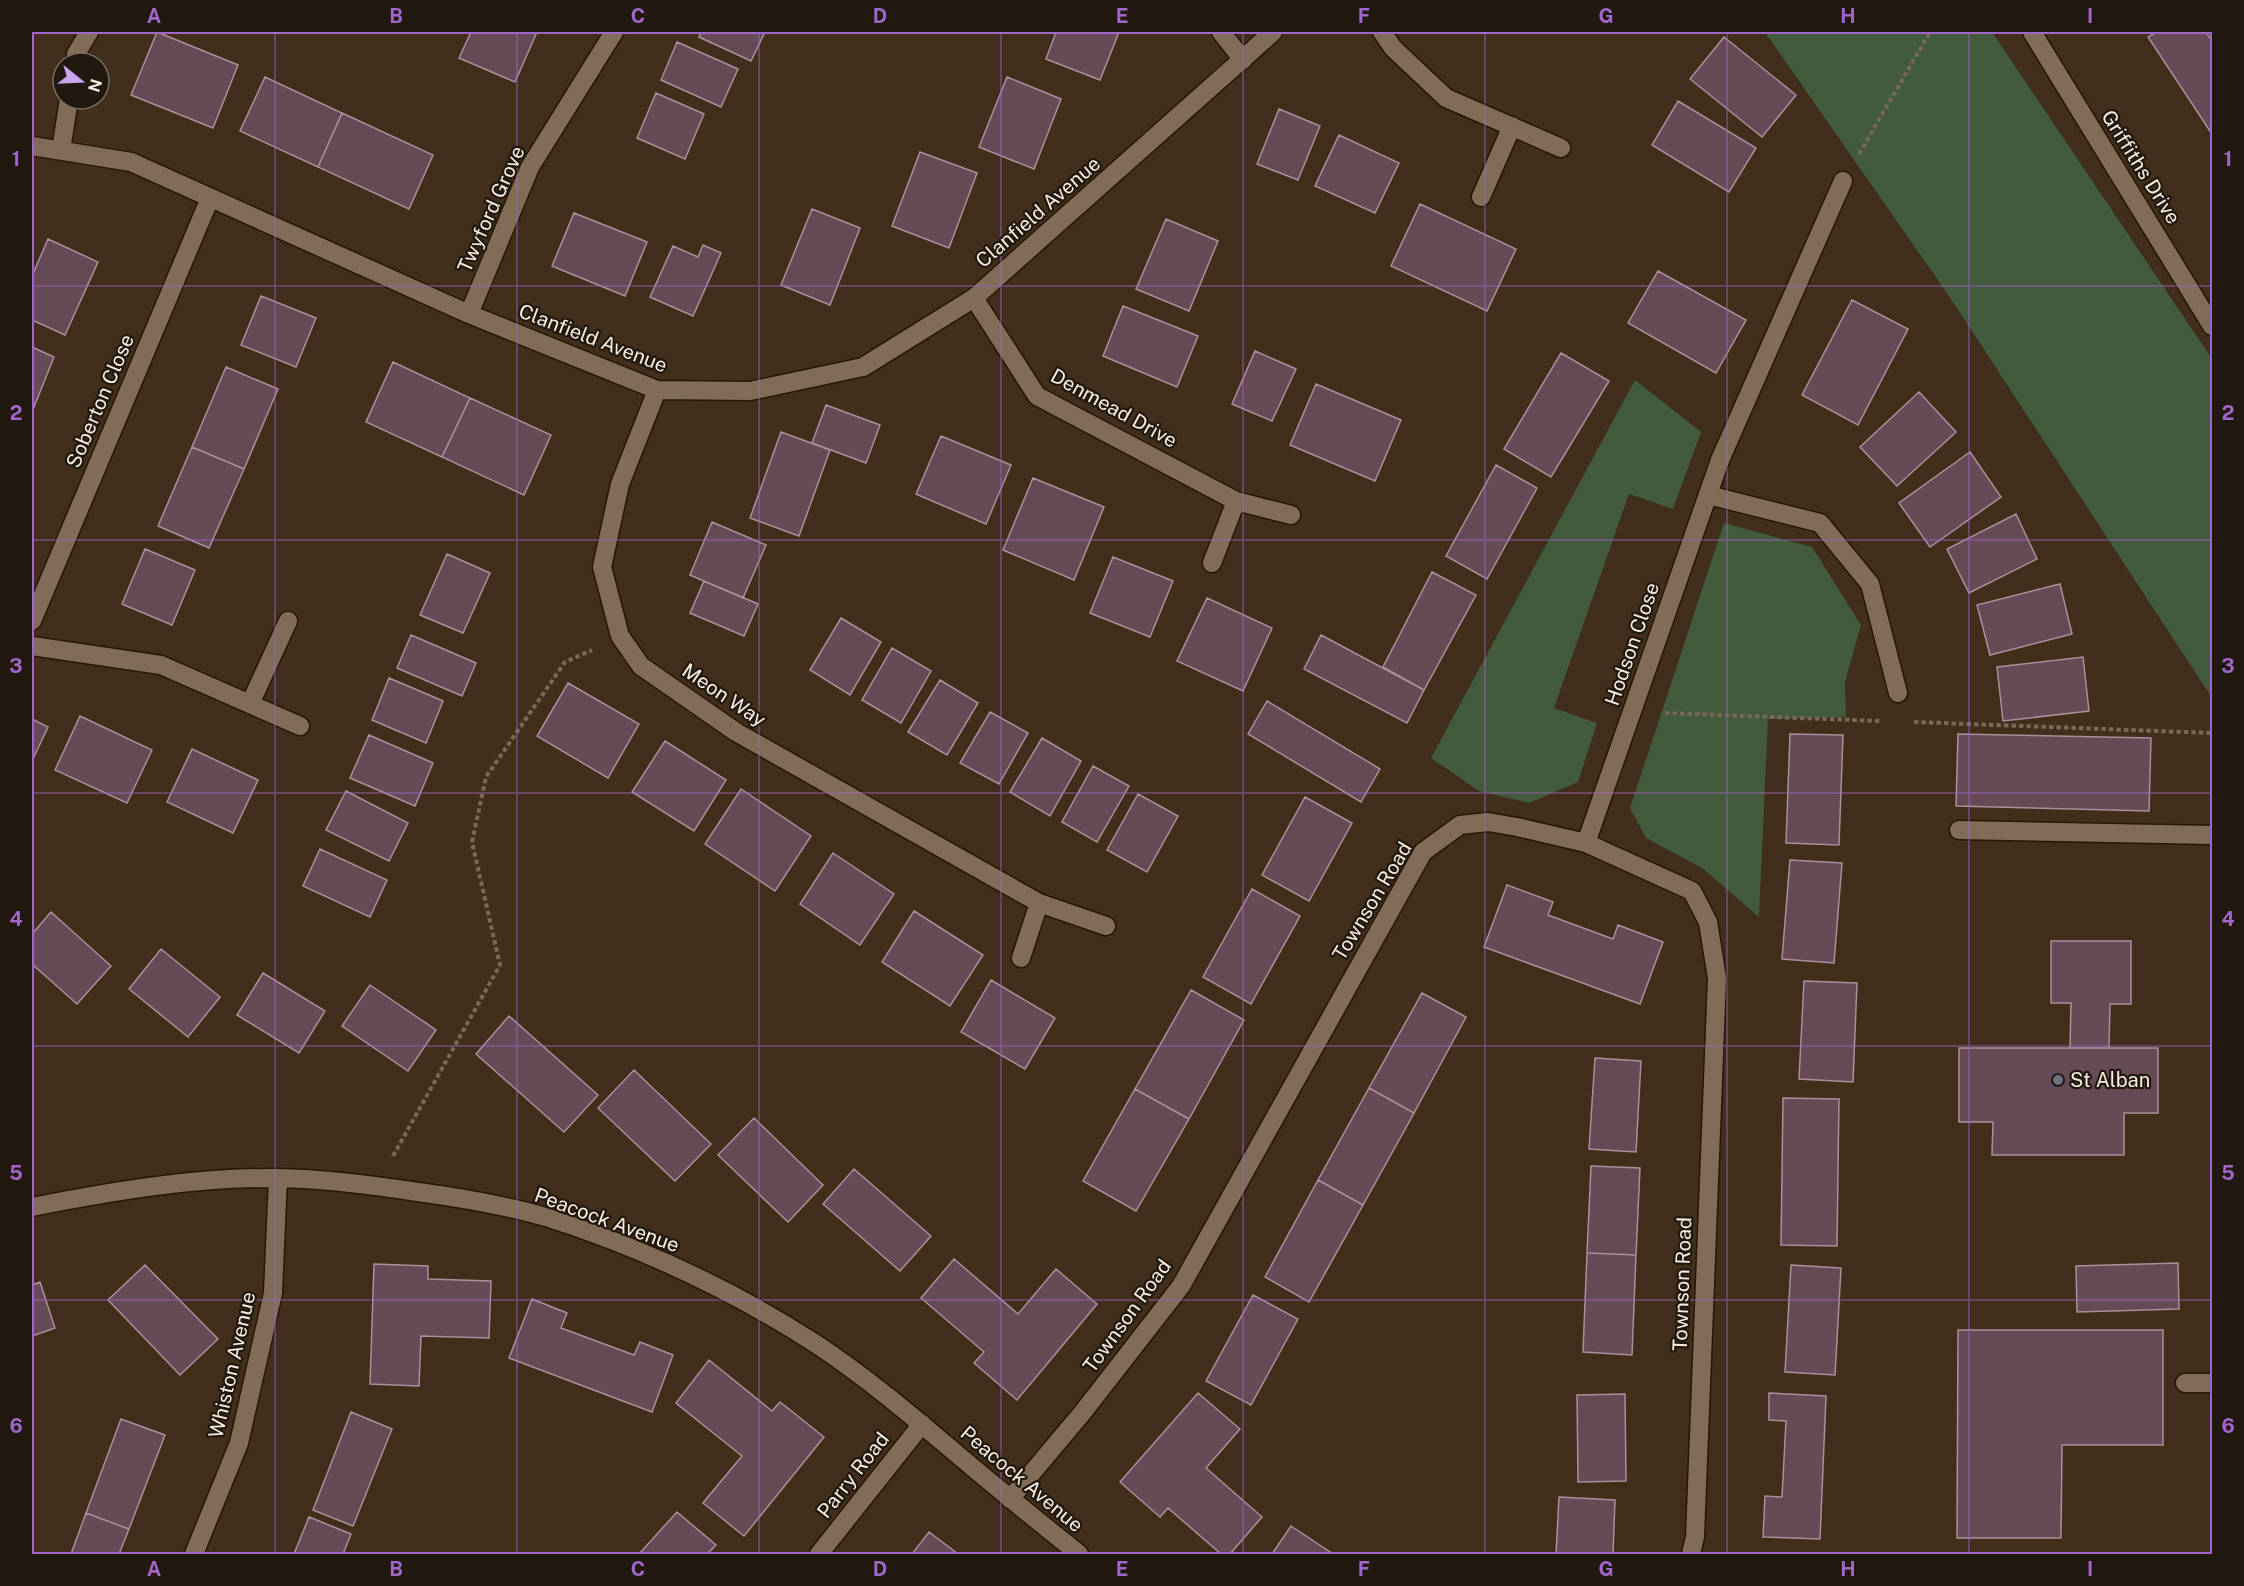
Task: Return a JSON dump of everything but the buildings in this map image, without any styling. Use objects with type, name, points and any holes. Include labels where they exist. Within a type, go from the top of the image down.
[{"type":"street","points":[[78,51],[89,32]]},
{"type":"street","name":"Twyford Grove","points":[[469,314],[530,167],[614,32]]},
{"type":"street","points":[[1221,32],[1243,60]]},
{"type":"street","name":"Clanfield Avenue","points":[[32,146],[131,162],[469,314],[657,390],[750,391],[863,367],[974,298],[1273,32]]},
{"type":"street","points":[[1382,32],[1393,48],[1446,98],[1561,148]]},
{"type":"street","name":"Griffiths Drive","points":[[2032,32],[2212,326]]},
{"type":"street","points":[[61,150],[67,111]]},
{"type":"street","points":[[1480,197],[1512,126]]},
{"type":"street","name":"Hodson Close","points":[[1586,843],[1720,460],[1843,181]]},
{"type":"street","name":"Soberton Close","points":[[32,621],[210,198]]},
{"type":"street","name":"Denmead Drive","points":[[974,298],[1037,396],[1236,501],[1291,515]]},
{"type":"street","name":"Meon Way","points":[[657,390],[620,484],[602,567],[621,636],[641,666],[736,732],[1039,903],[1106,926]]},
{"type":"street","points":[[1708,495],[1820,523],[1870,584],[1898,693]]},
{"type":"street","points":[[1212,563],[1236,501]]},
{"type":"street","points":[[250,704],[288,621]]},
{"type":"street","points":[[32,646],[161,664],[300,726]]},
{"type":"street","name":"Townson Road","points":[[1010,1499],[1083,1412],[1181,1286],[1423,852],[1460,825],[1488,822],[1586,843],[1692,891],[1708,922],[1717,978],[1695,1525],[1691,1554]]},
{"type":"street","points":[[1959,830],[2212,835]]},
{"type":"street","points":[[1021,958],[1039,903]]},
{"type":"street","name":"Peacock Avenue","points":[[32,1207],[104,1192],[195,1182],[278,1178],[376,1186],[471,1199],[547,1218],[620,1244],[693,1276],[770,1316],[817,1345],[872,1384],[1079,1554]]},
{"type":"street","name":"Whiston Avenue","points":[[194,1554],[239,1443],[273,1293],[278,1178]]},
{"type":"street","points":[[2185,1383],[2212,1383]]},
{"type":"street","name":"Parry Road","points":[[819,1554],[921,1424]]},
{"type":"path","points":[[1843,181],[1930,32]]},
{"type":"path","points":[[376,1186],[500,965],[472,842],[486,777],[565,662],[621,636]]},
{"type":"path","points":[[1632,712],[1881,721]]},
{"type":"path","points":[[1904,722],[2212,733]]},
{"type":"green space","points":[[1765,32],[1992,32],[2212,359],[2212,698],[1951,299]]},
{"type":"green space","points":[[1635,380],[1701,432],[1673,509],[1629,494],[1554,708],[1597,723],[1578,782],[1529,803],[1479,791],[1431,758]]},
{"type":"green space","points":[[1724,523],[1812,547],[1861,625],[1845,682],[1846,717],[1768,719],[1759,917],[1702,868],[1646,838],[1630,808]]},
{"type":"place","name":"St Alban","points":[[2058,1080]]}]
